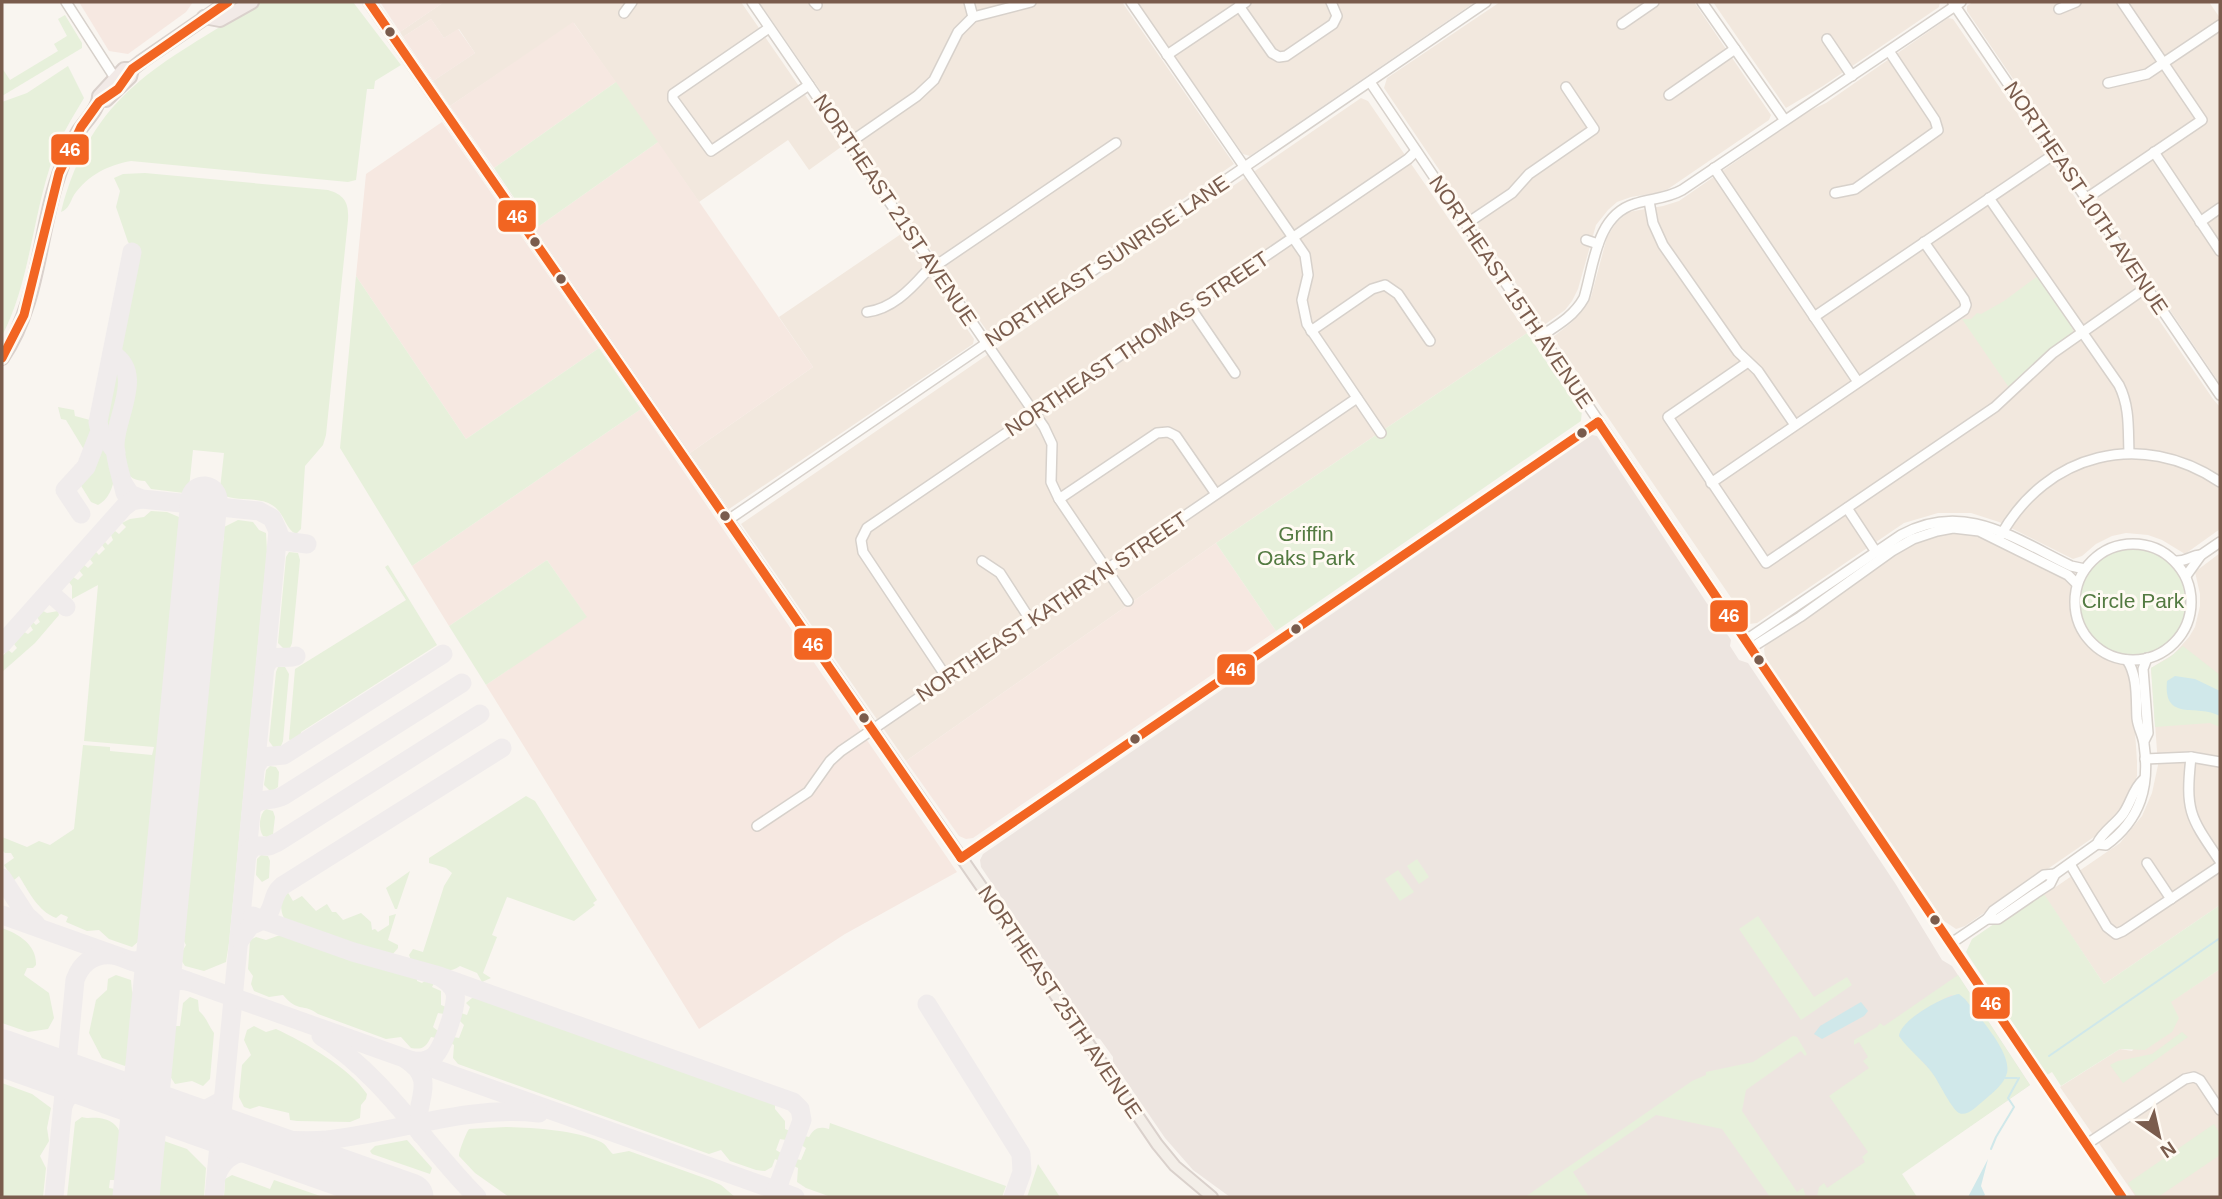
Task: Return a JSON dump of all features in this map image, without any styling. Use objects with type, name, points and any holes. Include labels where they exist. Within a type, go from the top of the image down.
[{"type":"highway","points":[[2,358],[21,324],[34,284],[59,173],[77,134],[99,102],[99,96],[124,69],[132,69],[228,2]]},
{"type":"highway","points":[[204,18],[220,20],[252,2]]},
{"type":"highway","points":[[99,102],[106,100],[130,77],[132,69]]},
{"type":"main road","name":"NORTHEAST 25TH AVENUE","points":[[369,2],[1157,1144],[1175,1166],[1212,1197]]},
{"type":"street","points":[[66,2],[114,78]]},
{"type":"street","points":[[624,13],[632,2]]},
{"type":"street","name":"NORTHEAST 21ST AVENUE","points":[[752,2],[1034,414],[1052,444],[1051,482],[1059,499],[1128,601]]},
{"type":"street","points":[[969,2],[973,17]]},
{"type":"street","points":[[849,144],[909,102],[934,80],[958,32],[973,17],[1031,2]]},
{"type":"street","points":[[1130,2],[1307,261],[1308,275],[1302,307],[1311,331],[1381,433]]},
{"type":"street","points":[[1167,55],[1242,4],[1272,53],[1279,57],[1286,56],[1333,24],[1337,16],[1331,2]]},
{"type":"street","points":[[1622,24],[1654,2]]},
{"type":"street","points":[[1702,2],[1784,119]]},
{"type":"street","points":[[2059,9],[2076,2]]},
{"type":"street","points":[[2087,198],[2202,120],[2122,2]]},
{"type":"street","name":"NORTHEAST SUNRISE LANE","points":[[727,520],[1370,82],[1480,3]]},
{"type":"street","points":[[1541,336],[1567,319],[1580,306],[1602,232],[1618,212],[1632,204],[1673,195],[1889,51],[1956,3]]},
{"type":"street","name":"NORTHEAST 10TH AVENUE","points":[[1956,3],[2220,395]]},
{"type":"street","points":[[2108,83],[2147,75],[2220,25]]},
{"type":"street","points":[[769,27],[673,94],[673,99],[707,149],[713,150],[809,85]]},
{"type":"street","points":[[1827,40],[1852,76]]},
{"type":"street","points":[[1669,95],[1735,49]]},
{"type":"street","points":[[1835,193],[1855,189],[1938,130],[1935,120],[1889,51]]},
{"type":"street","name":"NORTHEAST 15TH AVENUE","points":[[1370,82],[2122,1197]]},
{"type":"street","points":[[1466,224],[1512,192],[1529,174],[1594,129],[1566,87]]},
{"type":"street","points":[[867,312],[880,310],[911,290],[925,273],[1116,143]]},
{"type":"street","name":"NORTHEAST THOMAS STREET","points":[[947,678],[865,556],[861,540],[867,528],[1408,159],[1416,150]]},
{"type":"street","points":[[2154,152],[2220,251]]},
{"type":"street","points":[[1814,317],[2056,153]]},
{"type":"street","points":[[1714,168],[1857,382]]},
{"type":"street","points":[[1989,198],[2082,331],[2125,398],[2129,453]]},
{"type":"street","points":[[1649,201],[1653,223],[1663,245],[1728,338],[1766,381],[1795,425]]},
{"type":"street","points":[[2200,222],[2220,208]]},
{"type":"street","points":[[1586,240],[1598,244]]},
{"type":"street","points":[[1711,483],[1959,314],[1966,305],[1924,242]]},
{"type":"street","points":[[1311,331],[1372,289],[1385,285],[1398,294],[1430,341]]},
{"type":"street","points":[[1748,362],[1668,417],[1766,563],[1995,407],[2053,353],[2147,287]]},
{"type":"street","points":[[1190,307],[1235,373]]},
{"type":"street","name":"NORTHEAST KATHRYN STREET","points":[[757,826],[808,792],[830,761],[871,730],[1357,398]]},
{"type":"street","points":[[961,858],[1598,422]]},
{"type":"street","points":[[1059,499],[1163,431],[1176,436],[1216,494]]},
{"type":"street","points":[[2000,536],[2018,508],[2033,492],[2057,475],[2090,460],[2129,453],[2154,454],[2204,471],[2220,482]]},
{"type":"street","points":[[1847,508],[1876,552]]},
{"type":"street","points":[[1748,644],[1907,532],[1943,522],[1967,521],[2071,566],[2085,569]]},
{"type":"street","points":[[1748,644],[1820,603],[1857,574],[1913,539],[1953,528],[2000,536],[2068,575],[2077,584]]},
{"type":"street","points":[[2186,576],[2201,555],[2220,542]]},
{"type":"street","points":[[2125,544],[2152,546],[2175,561],[2186,576],[2192,601],[2186,626],[2170,647],[2147,658],[2127,660],[2102,651],[2082,631],[2076,611],[2077,584],[2085,569],[2105,550],[2125,544]]},
{"type":"street","points":[[2175,561],[2201,555]]},
{"type":"street","points":[[982,561],[1000,573],[1031,621]]},
{"type":"street","points":[[2144,741],[2148,733],[2143,669],[2147,658]]},
{"type":"street","points":[[1950,944],[2044,875],[2055,874],[2097,844],[2106,845],[2126,827],[2146,788],[2143,780],[2144,741],[2138,730],[2134,674],[2127,660]]},
{"type":"street","points":[[2070,864],[2107,927],[2116,934],[2171,899],[2220,863],[2195,825],[2189,807],[2191,757]]},
{"type":"street","points":[[2145,759],[2191,757],[2220,762]]},
{"type":"street","points":[[2147,863],[2171,899]]},
{"type":"street","points":[[2087,1144],[2185,1079],[2194,1077],[2200,1080],[2220,1110]]},
{"type":"shaded area","points":[[79,2],[193,2],[186,12],[128,54],[109,51]]},
{"type":"shaded area","points":[[380,2],[444,2],[400,32]]},
{"type":"shaded area","points":[[444,2],[741,2],[841,147],[809,170],[788,140],[699,202],[574,23],[450,106],[433,81],[475,53],[459,29],[444,38],[431,19],[403,37],[400,32]]},
{"type":"shaded area","points":[[759,2],[1122,2],[1234,164],[990,332],[987,331]]},
{"type":"shaded area","points":[[1137,2],[1475,2],[1250,156],[1243,154]]},
{"type":"shaded area","points":[[1500,2],[1694,2],[1771,115],[1769,120],[1668,189],[1631,197],[1617,202],[1608,210],[1596,225],[1578,289],[1572,301],[1565,310],[1544,325],[1384,88],[1387,78]]},
{"type":"shaded area","points":[[1713,2],[1940,2],[1939,7],[1786,108]]},
{"type":"shaded area","points":[[1973,2],[2209,2],[2220,18],[2220,384],[1967,11],[1967,6]]},
{"type":"shaded area","points":[[1948,18],[1953,19],[2220,407],[2220,529],[2185,554],[2148,535],[2126,533],[2112,536],[2073,559],[1999,522],[1971,513],[1938,513],[1904,523],[1757,623],[1749,624],[1553,337],[1571,323],[1591,297],[1607,237],[1616,223],[1628,212],[1679,201]]},
{"type":"shaded area","points":[[431,19],[444,38],[458,29],[475,53],[433,81],[403,37]]},
{"type":"shaded area","points":[[573,22],[616,82],[494,168],[450,106]]},
{"type":"shaded area","points":[[1361,98],[1368,101],[1527,333],[1216,543],[906,761],[741,524]]},
{"type":"shaded area","points":[[442,122],[599,348],[466,439],[356,276],[366,174]]},
{"type":"shaded area","points":[[658,142],[813,367],[690,453],[535,229]]},
{"type":"shaded area","points":[[901,234],[974,339],[973,344],[729,509],[690,453],[813,367],[779,317]]},
{"type":"shaded area","points":[[641,409],[957,872],[845,934],[699,1029],[486,685],[586,616],[547,560],[449,626],[412,566]]},
{"type":"shaded area","points":[[1592,435],[1597,436],[1731,640],[1730,646],[1739,660],[1748,663],[1895,883],[1942,960],[1952,966],[2030,1085],[1867,1197],[1230,1197],[1193,1170],[1165,1138],[1113,1062],[1113,1057],[1100,1039],[1096,1038],[981,867],[980,860],[983,854]]},
{"type":"shaded area","points":[[1952,533],[1970,534],[1987,540],[2067,577],[2072,585],[2073,617],[2083,638],[2104,655],[2127,664],[2131,673],[2137,761],[2137,776],[2126,804],[2107,828],[1965,926],[1956,929],[1944,921],[1765,657],[1764,649],[1767,642],[1898,551],[1916,541]]},
{"type":"shaded area","points":[[1216,543],[1276,631],[973,838],[959,836],[906,761]]},
{"type":"shaded area","points":[[2220,553],[2220,905],[2104,984],[2044,895],[2120,843],[2142,816],[2152,793],[2158,765],[2151,668],[2174,654],[2195,627],[2200,594],[2195,572]]},
{"type":"shaded area","points":[[2220,969],[2220,1197],[2136,1197],[2060,1087],[2120,1049],[2132,1051],[2170,1002]]},
{"type":"green space","points":[[260,2],[353,2],[401,65],[375,81],[374,89],[367,89],[356,180],[348,182],[131,161],[114,165],[92,177],[61,212],[75,170],[92,136],[112,108],[136,84],[162,64]]},
{"type":"green space","points":[[65,15],[82,43],[82,48],[2,96],[2,68],[10,80],[58,51],[54,44],[67,36],[58,19]]},
{"type":"green space","points":[[68,66],[84,98],[54,155],[19,293],[2,336],[2,102],[27,93]]},
{"type":"green space","points":[[616,82],[658,142],[535,229],[494,168]]},
{"type":"green space","points":[[145,173],[328,190],[338,194],[347,204],[348,220],[326,435],[323,445],[305,466],[301,529],[296,534],[272,505],[223,495],[220,489],[224,453],[193,450],[189,488],[184,493],[151,489],[145,481],[132,478],[124,468],[121,438],[133,379],[121,347],[138,263],[137,253],[128,242],[116,207],[120,191],[114,178],[123,174]]},
{"type":"green space","points":[[2039,275],[2072,325],[2073,332],[2010,389],[1962,319],[1971,319],[1977,313],[1981,314],[2004,301]]},
{"type":"green space","points":[[356,276],[466,439],[599,348],[641,409],[412,566],[340,448]]},
{"type":"green space","name":"Griffin Oaks Park","points":[[1527,333],[1577,407],[1582,410],[1581,421],[1276,631],[1216,543]]},
{"type":"green space","points":[[117,362],[124,379],[113,435],[105,422]]},
{"type":"green space","points":[[58,407],[74,410],[75,416],[90,420],[91,441],[86,453],[66,420],[61,419]]},
{"type":"green space","points":[[102,443],[112,457],[114,476],[110,493],[98,505],[91,502],[80,484],[91,469]]},
{"type":"green space","points":[[151,511],[167,512],[179,517],[182,527],[178,533],[184,545],[147,916],[146,923],[139,931],[140,940],[132,947],[109,939],[99,930],[87,931],[66,922],[68,917],[61,914],[56,918],[44,911],[19,876],[14,880],[4,865],[14,858],[11,853],[2,850],[2,837],[27,847],[39,841],[50,845],[74,829],[83,745],[152,755],[154,747],[84,741],[98,585],[72,599],[72,586],[69,582],[73,577],[78,580],[83,575],[79,570],[84,565],[88,568],[93,563],[90,559],[96,552],[99,555],[105,549],[102,545],[105,542],[108,545],[113,540],[111,535],[115,531],[119,534],[126,527],[122,523],[144,517]]},
{"type":"green space","points":[[238,520],[253,522],[259,530],[266,533],[267,552],[229,943],[226,962],[204,971],[185,966],[179,957],[186,945],[180,934],[183,884],[210,602],[218,546],[224,540],[224,527]]},
{"type":"green space","name":"Circle Park","points":[[2133,546],[2154,550],[2172,562],[2184,580],[2188,601],[2184,622],[2172,640],[2154,652],[2133,656],[2112,652],[2094,640],[2082,622],[2078,601],[2082,580],[2094,562],[2112,550]]},
{"type":"green space","points":[[289,552],[298,553],[300,560],[292,643],[290,648],[284,649],[278,643],[286,557]]},
{"type":"green space","points":[[547,560],[587,617],[486,685],[449,626]]},
{"type":"green space","points":[[388,565],[437,645],[301,732],[301,738],[291,742],[289,739],[295,669],[406,600],[385,567]]},
{"type":"green space","points":[[43,611],[58,611],[59,615],[35,643],[2,672],[2,657],[8,650],[12,653],[17,648],[14,644],[24,632],[28,634],[33,630],[30,625],[40,622],[37,617]]},
{"type":"green space","points":[[2183,646],[2220,675],[2220,727],[2210,723],[2155,727],[2151,668]]},
{"type":"green space","points":[[278,667],[285,667],[289,674],[283,741],[281,746],[274,748],[269,741]]},
{"type":"green space","points":[[270,766],[276,767],[279,772],[278,787],[271,792],[264,785],[266,770]]},
{"type":"green space","points":[[526,796],[535,801],[597,900],[593,903],[595,905],[574,921],[507,897],[492,935],[497,937],[483,973],[491,978],[482,982],[477,973],[460,966],[442,970],[411,960],[409,955],[413,949],[423,952],[444,886],[452,873],[446,868],[429,863],[429,858]]},
{"type":"green space","points":[[266,809],[273,811],[275,817],[273,834],[267,837],[261,833],[260,826],[262,814]]},
{"type":"green space","points":[[261,855],[268,856],[270,861],[269,878],[262,882],[256,875],[257,859]]},
{"type":"green space","points":[[1417,859],[1429,877],[1419,884],[1407,866]]},
{"type":"green space","points":[[1398,870],[1414,892],[1400,901],[1385,879]]},
{"type":"green space","points":[[410,871],[397,909],[395,909],[386,888]]},
{"type":"green space","points":[[287,891],[293,901],[302,896],[316,911],[327,904],[332,912],[336,912],[343,920],[361,913],[371,922],[372,930],[378,932],[389,925],[389,916],[396,914],[388,940],[398,945],[398,948],[391,956],[289,923],[284,918],[281,907],[281,896]]},
{"type":"green space","points":[[2042,891],[2104,984],[2220,905],[2220,969],[2171,1002],[2179,1018],[2172,1032],[2145,1050],[2120,1049],[2061,1086],[2052,1072],[2047,1075],[1966,952],[1972,939]]},
{"type":"green space","points":[[1758,916],[1814,997],[1847,977],[1852,985],[1801,1020],[1739,929]]},
{"type":"green space","points":[[2,928],[26,941],[34,952],[36,965],[27,968],[24,975],[49,993],[54,1018],[48,1029],[28,1032],[2,1023]]},
{"type":"green space","points":[[283,934],[361,961],[417,975],[417,981],[422,983],[427,979],[435,981],[432,987],[441,991],[441,1005],[446,1007],[444,1014],[438,1013],[433,1027],[438,1031],[436,1038],[431,1037],[421,1048],[411,1048],[401,1037],[386,1039],[297,1006],[283,995],[269,997],[254,991],[251,984],[253,976],[248,969],[250,940],[256,937],[266,940]]},
{"type":"green space","points":[[116,975],[131,980],[132,991],[138,1003],[132,1060],[125,1066],[102,1058],[89,1033],[96,1000],[107,990],[108,979]]},
{"type":"green space","points":[[1958,975],[2030,1085],[1902,1174],[1917,1197],[1817,1197],[1819,1187],[1824,1183],[1827,1188],[1865,1162],[1862,1157],[1868,1152],[1829,1096],[1869,1068],[1863,1061],[1868,1057],[1859,1042],[1854,1045],[1854,1040],[1880,1023],[1884,1026]],"holes":[[[1951,995],[1965,999],[1976,1014],[2004,1078],[1952,1104],[1933,1073],[1899,1036],[1908,1022],[1928,1007]]]},
{"type":"green space","points":[[480,996],[775,1104],[775,1109],[785,1121],[785,1129],[790,1131],[786,1140],[780,1139],[776,1150],[781,1153],[779,1161],[775,1159],[772,1167],[765,1171],[756,1170],[730,1161],[721,1150],[709,1154],[458,1064],[453,1058],[454,1045],[451,1043],[453,1037],[459,1038],[464,1025],[459,1020],[461,1013],[467,1015],[470,1007],[466,1003]]},
{"type":"green space","points":[[190,997],[198,1000],[199,1011],[214,1033],[210,1079],[203,1086],[192,1081],[175,1084],[168,1073],[173,1026],[180,1026],[183,1003]]},
{"type":"green space","points":[[254,1026],[266,1032],[276,1029],[287,1034],[313,1048],[350,1075],[367,1094],[361,1105],[360,1118],[350,1122],[297,1121],[290,1120],[289,1113],[259,1106],[250,1109],[244,1107],[239,1097],[242,1065],[251,1055],[244,1040],[247,1030]]},
{"type":"green space","points":[[2182,1032],[2188,1037],[2123,1083],[2110,1065],[2152,1054]]},
{"type":"green space","points":[[1793,1036],[1797,1037],[1807,1054],[1805,1056],[1801,1051],[1746,1090],[1742,1111],[1797,1192],[1803,1188],[1806,1197],[1770,1197],[1722,1129],[1656,1115],[1573,1172],[1589,1197],[1525,1197],[1692,1081],[1706,1075],[1706,1072],[1753,1062]]},
{"type":"green space","points":[[2,1083],[32,1094],[51,1108],[47,1128],[49,1141],[40,1156],[46,1168],[43,1197],[2,1197]]},
{"type":"green space","points":[[82,1117],[110,1121],[120,1133],[122,1142],[117,1180],[110,1180],[109,1188],[115,1189],[116,1185],[120,1185],[119,1197],[67,1197],[75,1122]]},
{"type":"green space","points":[[830,1123],[1006,1186],[1002,1197],[831,1197],[806,1188],[797,1182],[798,1168],[794,1166],[796,1159],[801,1160],[806,1148],[801,1145],[804,1136],[809,1137],[817,1128],[829,1129]]},
{"type":"green space","points":[[2214,1124],[2220,1134],[2220,1155],[2158,1197],[2137,1197],[2128,1183]]},
{"type":"green space","points":[[506,1127],[554,1130],[591,1138],[603,1143],[613,1154],[629,1151],[710,1180],[735,1197],[509,1197],[475,1173],[459,1156],[469,1129]]},
{"type":"green space","points":[[407,1140],[432,1168],[430,1174],[370,1151],[375,1146]]},
{"type":"green space","points":[[164,1141],[187,1149],[206,1168],[204,1197],[152,1197],[157,1194],[161,1145]]},
{"type":"green space","points":[[1038,1164],[1060,1197],[1027,1197]]},
{"type":"green space","points":[[232,1175],[270,1189],[274,1180],[323,1197],[224,1197],[225,1179]]},
{"type":"water","points":[[2175,676],[2195,679],[2220,691],[2220,716],[2211,712],[2183,709],[2170,702],[2167,681]]},
{"type":"water","points":[[1959,994],[1992,1034],[2007,1064],[2007,1073],[2000,1085],[1975,1108],[1962,1114],[1953,1107],[1931,1071],[1899,1036],[1914,1016]]},
{"type":"water","points":[[1861,1002],[1868,1011],[1864,1016],[1822,1039],[1814,1034],[1820,1026]]},
{"type":"water","points":[[1988,1159],[1981,1186],[1985,1195],[1968,1197]]},
{"type":"waterway","points":[[2049,1056],[2220,938]]},
{"type":"waterway","points":[[2005,1078],[2017,1078]]},
{"type":"waterway","points":[[1991,1149],[2014,1107],[2008,1098],[2019,1078]]},
{"type":"taxiway","points":[[116,452],[100,431],[98,422],[132,252]]},
{"type":"taxiway","points":[[112,354],[122,362],[126,372],[126,396],[115,445],[125,493]]},
{"type":"taxiway","points":[[81,514],[65,490],[86,467],[100,431]]},
{"type":"taxiway","points":[[123,483],[130,494],[142,499],[259,511],[272,518],[278,531],[214,1197]]},
{"type":"taxiway","points":[[2,644],[124,507],[132,501],[142,499]]},
{"type":"taxiway","points":[[278,534],[284,541],[307,544]]},
{"type":"taxiway","points":[[49,592],[66,607]]},
{"type":"taxiway","points":[[256,766],[262,757],[284,755],[443,654]]},
{"type":"taxiway","points":[[266,666],[271,659],[296,656]]},
{"type":"taxiway","points":[[252,807],[258,802],[283,796],[462,683]]},
{"type":"taxiway","points":[[249,852],[254,846],[269,846],[278,842],[480,714]]},
{"type":"taxiway","points":[[253,916],[263,920],[282,886],[502,748]]},
{"type":"taxiway","points":[[2,878],[26,915],[36,924]]},
{"type":"taxiway","points":[[2,915],[795,1197]]},
{"type":"taxiway","points":[[240,940],[250,926],[263,920],[353,952],[439,976],[793,1102],[800,1109],[802,1120],[774,1197]]},
{"type":"taxiway","points":[[130,961],[143,960],[151,954],[161,934]]},
{"type":"taxiway","points":[[54,1197],[75,980],[89,960],[113,955]]},
{"type":"taxiway","points":[[413,1061],[424,1061],[434,1056],[449,1026],[455,993],[440,977]]},
{"type":"taxiway","points":[[154,1007],[165,986],[174,981],[187,981]]},
{"type":"taxiway","points":[[927,1004],[1021,1154],[1022,1172],[1013,1197]]},
{"type":"taxiway","points":[[321,1036],[365,1071],[385,1091],[477,1197]]},
{"type":"taxiway","points":[[407,1060],[417,1068],[422,1077],[418,1124],[421,1134]]},
{"type":"taxiway","points":[[63,1106],[68,1096],[76,1090],[95,1086]]},
{"type":"taxiway","points":[[188,1119],[223,1100]]},
{"type":"taxiway","points":[[221,1131],[313,1141],[459,1116],[539,1113]]},
{"type":"taxiway","points":[[217,1175],[229,1158],[247,1151],[289,1154]]},
{"type":"runway","points":[[136,1197],[204,500]]},
{"type":"runway","points":[[2,1053],[410,1197]]},
{"type":"transit line","name":"46","points":[[2,358],[24,315],[59,173],[81,127],[99,102],[118,89],[132,69],[228,2]]},
{"type":"transit line","name":"46","points":[[369,2],[961,858]]},
{"type":"transit line","name":"46","points":[[1598,422],[2122,1197]]},
{"type":"transit line","name":"46","points":[[961,858],[1598,422]]}]
